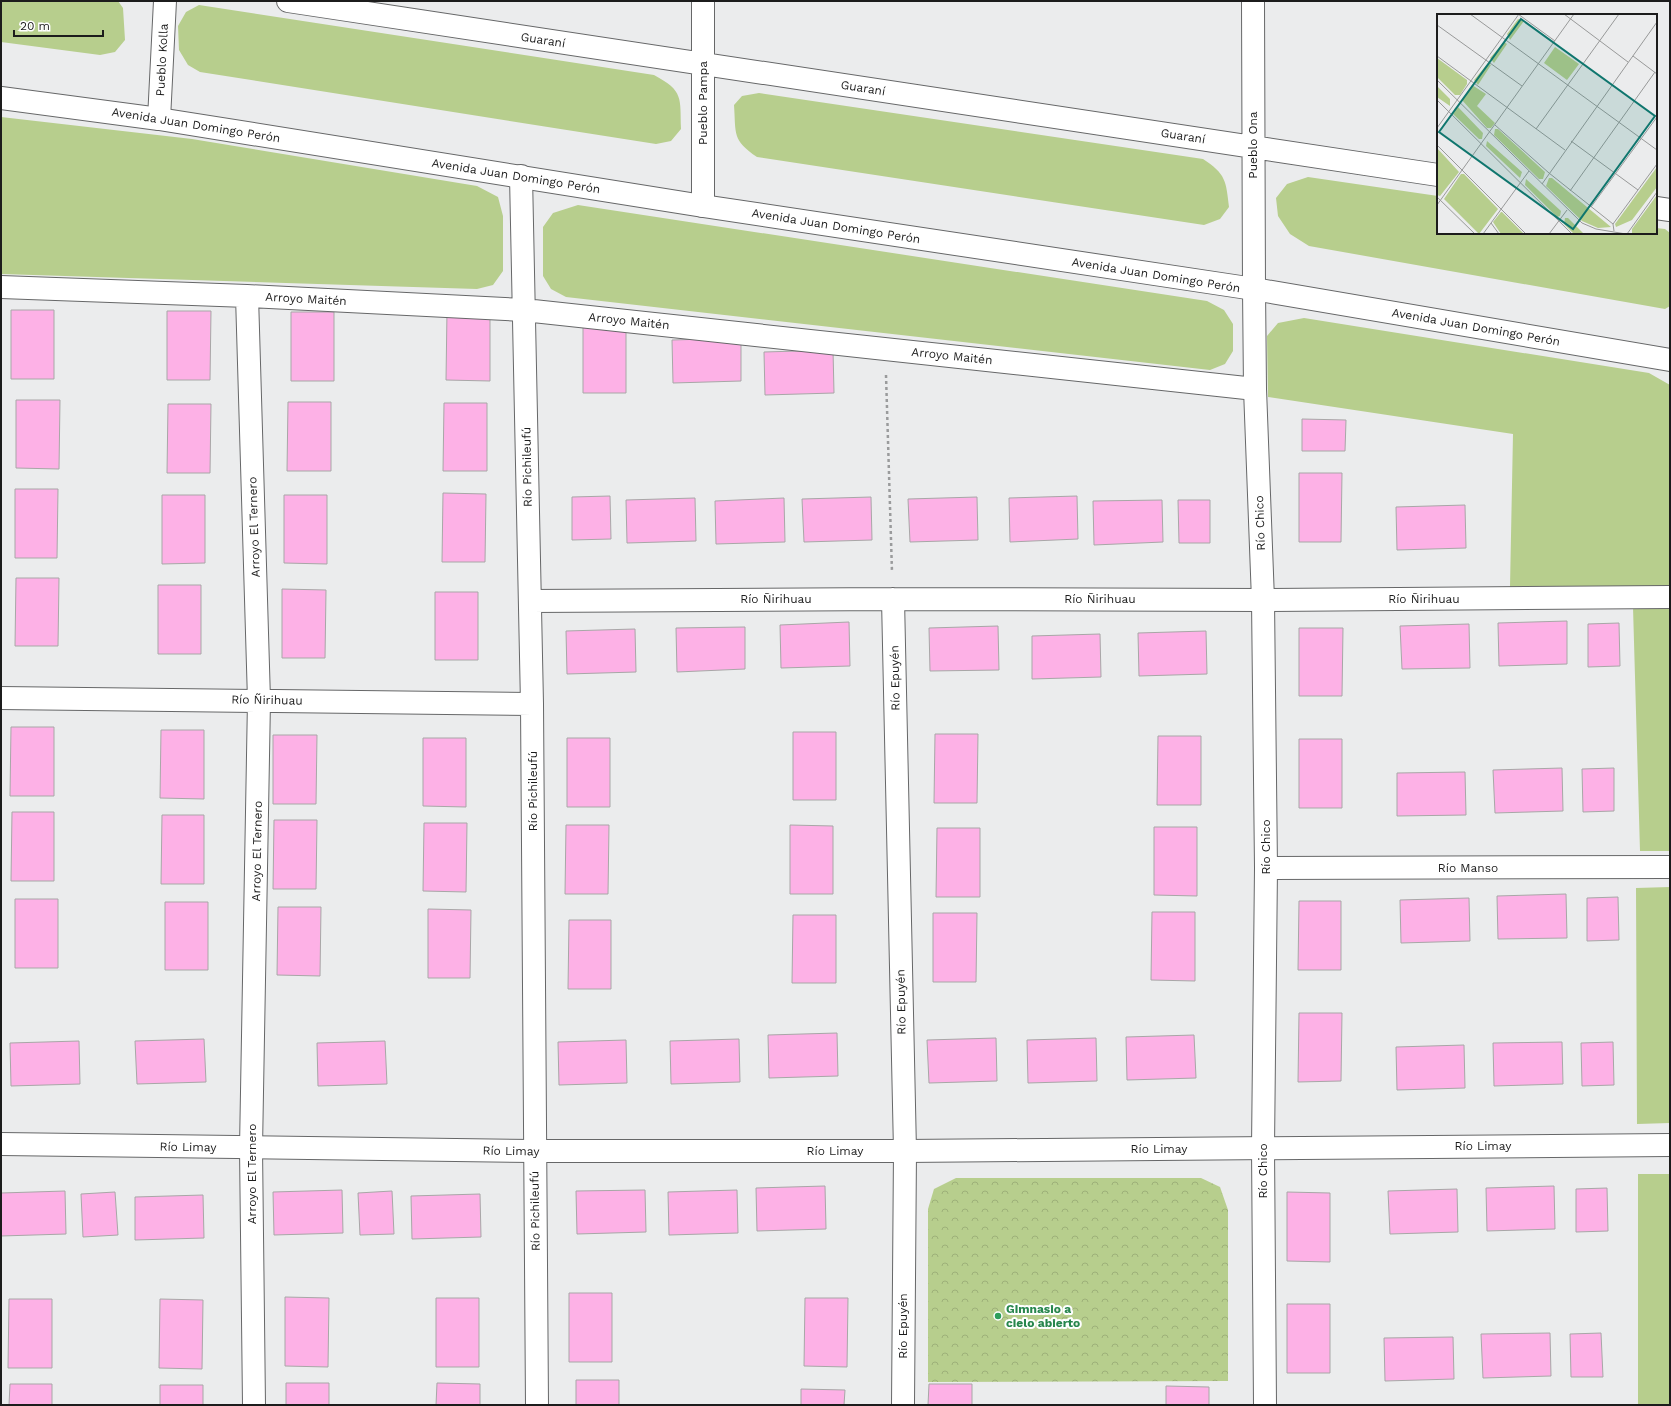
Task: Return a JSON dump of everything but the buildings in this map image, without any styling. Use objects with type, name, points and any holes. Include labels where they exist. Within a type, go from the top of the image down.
[{"type":"street","name":"Pueblo Kolla","points":[[159,119],[165,1]]},
{"type":"street","name":"Guaraní","points":[[288,1],[1437,175]]},
{"type":"street","name":"Pueblo Pampa","points":[[703,1],[703,206]]},
{"type":"street","name":"Pueblo Ona","points":[[1253,1],[1254,289]]},
{"type":"street","name":"Avenida Juan Domingo Perón","points":[[1,98],[159,119],[703,206],[1254,289],[1670,360]]},
{"type":"street","name":"Río Pichileufú","points":[[521,176],[532,704],[537,1405]]},
{"type":"street","points":[[1657,208],[1670,210]]},
{"type":"street","name":"Arroyo Maitén","points":[[1,287],[247,296],[524,310],[1255,389]]},
{"type":"street","name":"Río Chico","points":[[1254,289],[1255,389],[1263,600],[1266,868],[1263,1148],[1265,1405]]},
{"type":"street","name":"Arroyo El Ternero","points":[[247,296],[260,700],[251,1148],[254,1405]]},
{"type":"street","name":"Río Ñirihuau","points":[[530,601],[893,598],[1263,600],[1670,597]]},
{"type":"street","name":"Río Epuyén","points":[[893,598],[905,1151],[903,1405]]},
{"type":"street","name":"Río Ñirihuau","points":[[1,698],[532,704]]},
{"type":"street","name":"Río Manso","points":[[1266,868],[1670,867]]},
{"type":"street","name":"Río Limay","points":[[1,1144],[534,1151],[905,1151],[1670,1145]]},
{"type":"path","points":[[885,349],[893,598]]},
{"type":"green space","points":[[1,1],[118,1],[123,8],[125,40],[115,52],[100,55],[1,42]]},
{"type":"green space","points":[[199,5],[654,75],[671,86],[678,96],[681,110],[681,129],[671,141],[656,144],[200,72],[188,65],[179,50],[178,26],[186,12]]},
{"type":"green space","points":[[759,93],[1203,159],[1211,164],[1224,179],[1229,207],[1220,219],[1204,225],[757,157],[739,141],[735,123],[734,105],[742,96]]},
{"type":"green space","points":[[1,117],[192,139],[477,186],[498,197],[503,216],[503,271],[493,285],[477,289],[1,274]]},
{"type":"green space","points":[[1308,177],[1437,196],[1437,234],[1657,234],[1657,228],[1665,229],[1670,233],[1670,306],[1665,309],[1309,246],[1290,234],[1278,216],[1276,198],[1287,184]]},
{"type":"green space","points":[[578,205],[1207,301],[1224,310],[1233,324],[1233,351],[1225,364],[1210,370],[566,297],[551,289],[543,276],[543,227],[553,213]]},
{"type":"green space","points":[[1304,318],[1649,373],[1670,385],[1670,587],[1510,587],[1513,434],[1268,397],[1267,336],[1278,323]]},
{"type":"green space","points":[[1670,606],[1670,851],[1640,851],[1633,607]]},
{"type":"green space","points":[[1670,887],[1670,1123],[1637,1124],[1636,888]]},
{"type":"green space","points":[[1638,1174],[1670,1174],[1670,1405],[1638,1405]]},
{"type":"green space","points":[[956,1178],[1201,1178],[1220,1187],[1228,1210],[1228,1381],[928,1382],[928,1209],[934,1189]]},
{"type":"place","name":"Gimnasio a cielo abierto","points":[[998,1316]]}]
